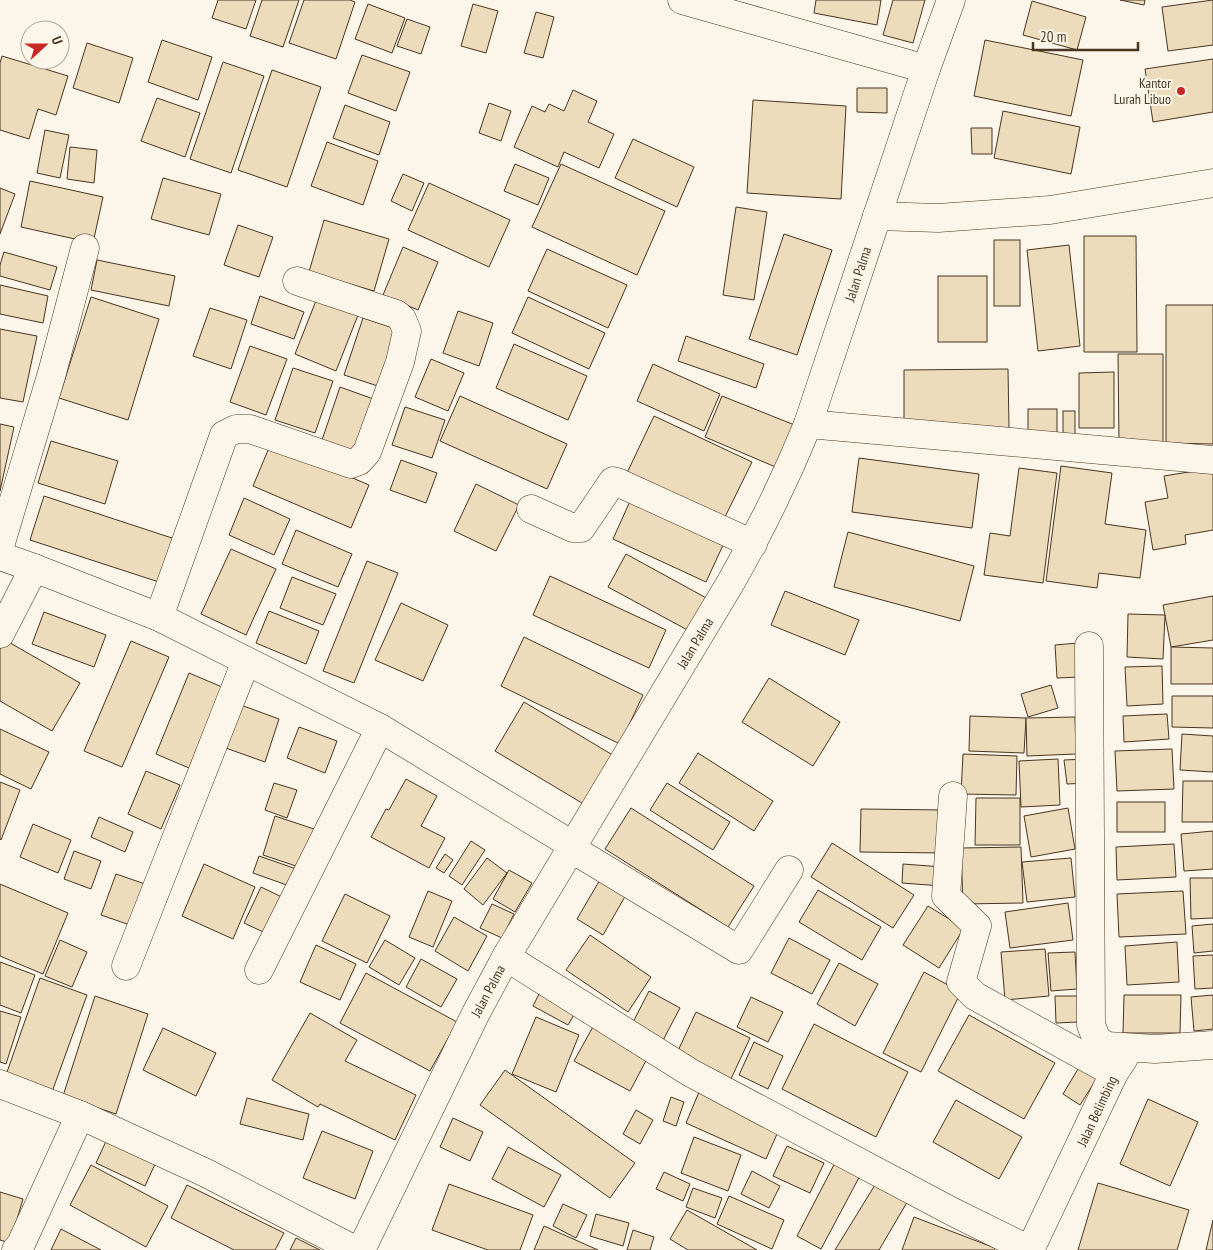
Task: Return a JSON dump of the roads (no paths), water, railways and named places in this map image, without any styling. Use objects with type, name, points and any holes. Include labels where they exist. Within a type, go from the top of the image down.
[{"type":"street","points":[[682,0],[926,68]]},
{"type":"street","name":"Jalan Palma","points":[[361,1250],[476,1013],[506,958],[752,544],[794,460],[808,424],[926,68],[951,0]]},
{"type":"street","points":[[877,216],[938,218],[1050,210],[1213,183]]},
{"type":"street","points":[[0,546],[52,373],[85,248]]},
{"type":"street","points":[[159,617],[224,435],[236,429],[250,429],[351,464],[359,461],[368,452],[400,362],[407,331],[402,319],[396,314],[297,281]]},
{"type":"street","points":[[808,424],[1213,460]]},
{"type":"street","points":[[531,509],[573,528],[581,528],[613,481],[752,544]]},
{"type":"street","points":[[0,556],[159,617],[380,728],[739,950],[789,870]]},
{"type":"street","points":[[0,634],[34,568]]},
{"type":"street","points":[[1089,646],[1091,1025],[1097,1040],[1107,1046],[1155,1049],[1213,1045]]},
{"type":"street","points":[[126,966],[246,661]]},
{"type":"street","points":[[259,970],[380,728]]},
{"type":"street","points":[[953,796],[946,896],[977,926],[961,982],[975,996],[1114,1073]]},
{"type":"street","points":[[506,958],[699,1078],[953,1212],[1030,1250]]},
{"type":"street","name":"Jalan Belimbing","points":[[1030,1250],[1114,1073],[1130,1048]]},
{"type":"street","points":[[0,1084],[80,1116],[206,1173],[355,1250]]},
{"type":"street","points":[[16,1250],[21,1244],[80,1116]]},
{"type":"place","name":"Kantor Lurah Libuo","points":[[1181,91]]}]
